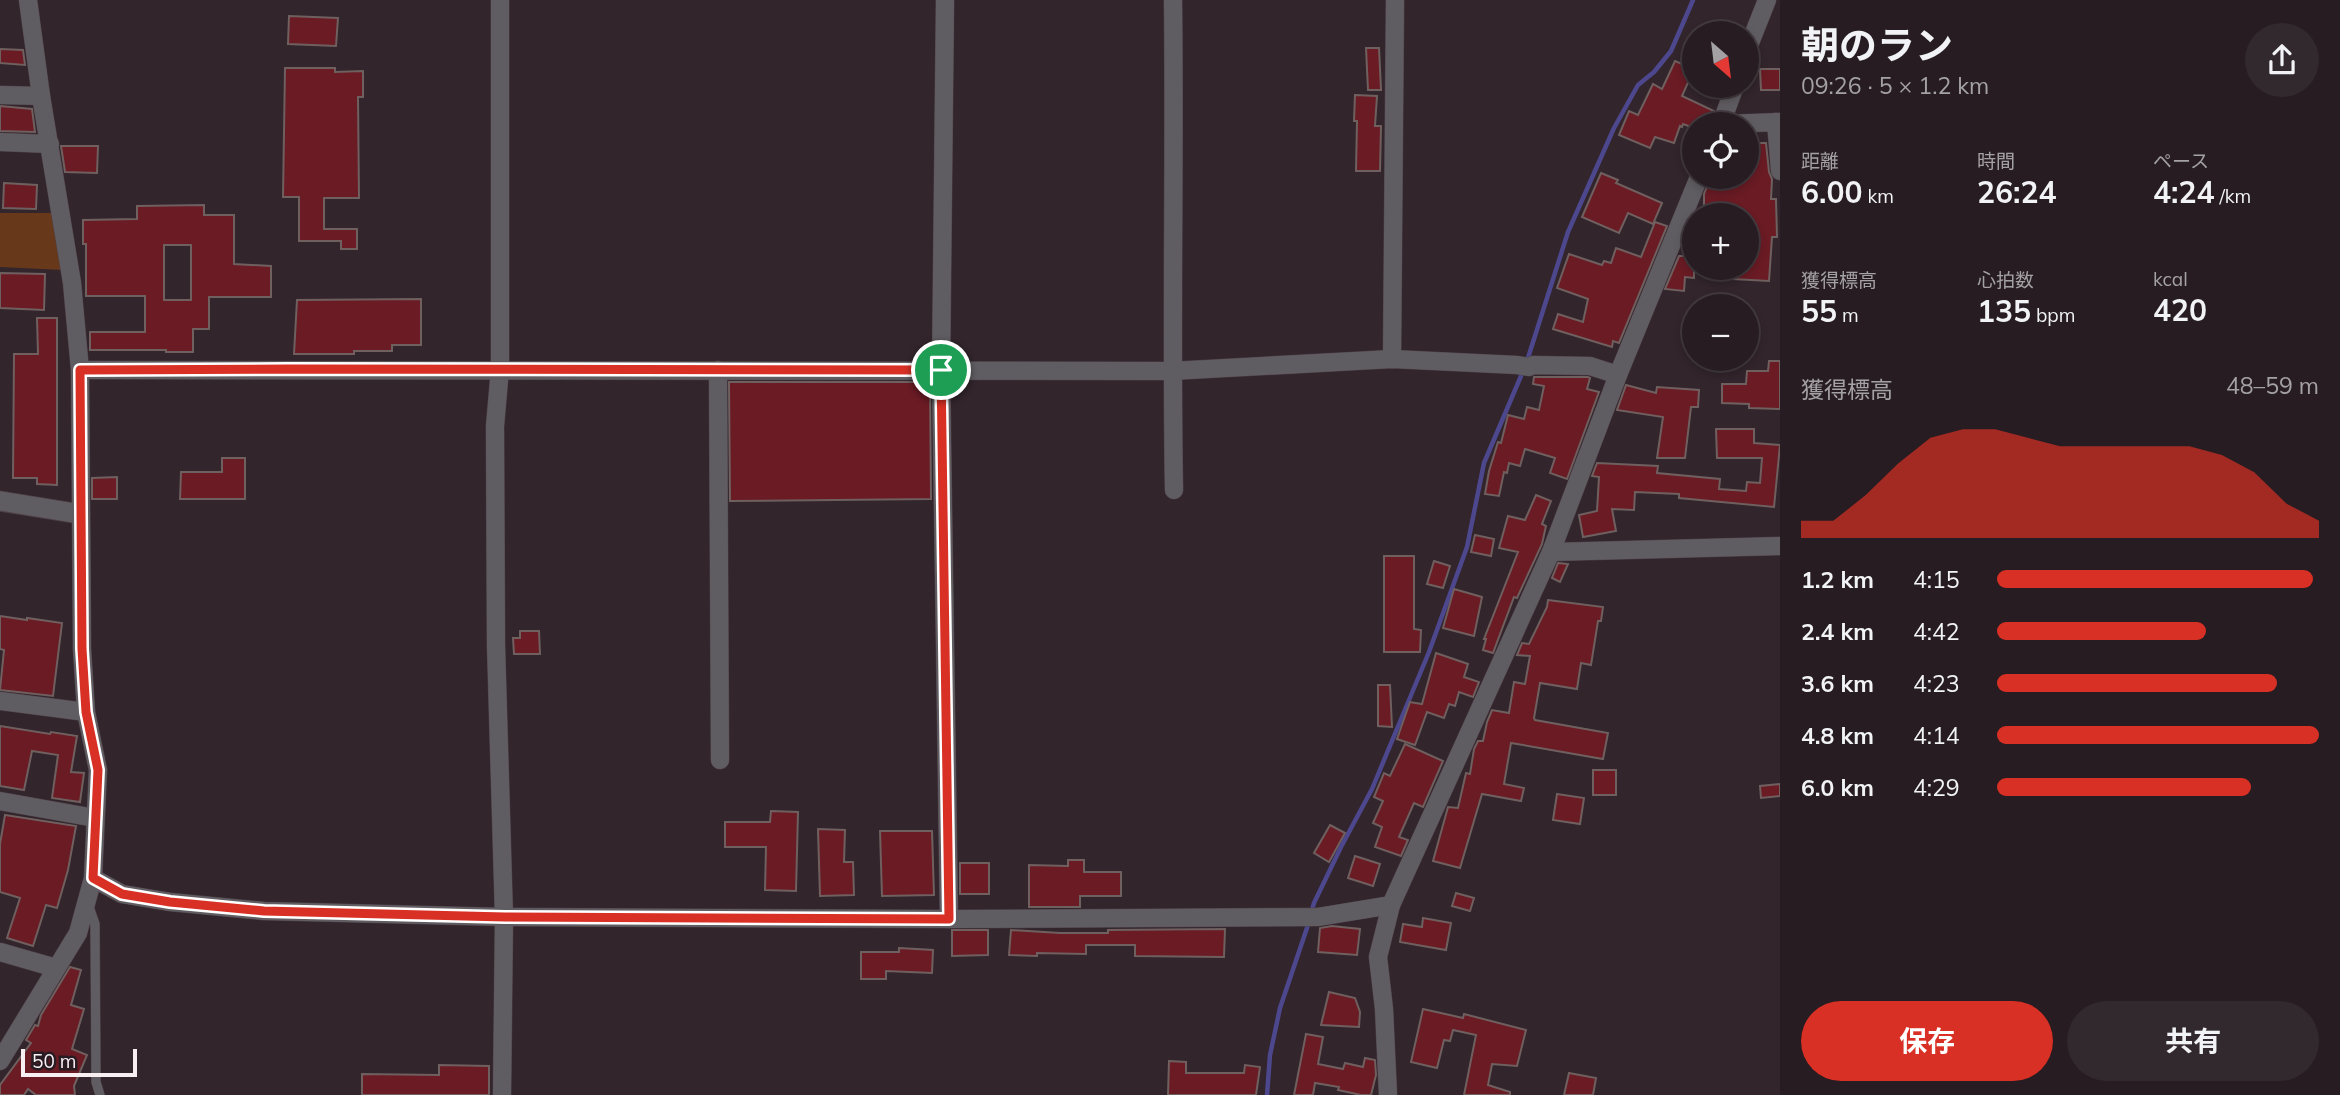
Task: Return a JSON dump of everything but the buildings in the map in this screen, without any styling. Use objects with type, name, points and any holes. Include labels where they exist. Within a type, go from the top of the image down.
[{"type":"street","points":[[0,1061],[78,933],[93,878],[98,770],[86,712],[82,649],[80,370],[72,283],[28,0]]},
{"type":"street","points":[[500,0],[500,369],[495,426],[496,631],[505,917],[502,1095]]},
{"type":"street","points":[[945,0],[941,370],[949,919]]},
{"type":"street","points":[[1173,0],[1174,280],[1171,371],[1174,490]]},
{"type":"street","points":[[1392,359],[1395,0]]},
{"type":"street","points":[[1759,21],[1767,0]]},
{"type":"street","points":[[0,95],[41,96]]},
{"type":"street","points":[[1759,123],[1778,122],[1780,171]]},
{"type":"street","points":[[0,142],[50,144]]},
{"type":"street","points":[[1388,1095],[1384,1009],[1378,957],[1391,905],[1550,552],[1618,374],[1694,189]]},
{"type":"street","points":[[80,370],[1171,371],[1392,359],[1523,366],[1590,366],[1618,374]]},
{"type":"street","points":[[719,370],[720,760]]},
{"type":"street","points":[[0,500],[80,514]]},
{"type":"street","points":[[1550,552],[1780,547]]},
{"type":"street","points":[[0,701],[86,712]]},
{"type":"street","points":[[0,801],[94,818]]},
{"type":"street","points":[[93,878],[122,894],[170,902],[264,911],[505,917],[1310,917],[1391,905]]},
{"type":"street","points":[[0,952],[56,968]]},
{"type":"lane","points":[[88,902],[96,925],[96,1082],[100,1095]]},
{"type":"shaded area","points":[[0,213],[53,213],[63,270],[0,267]]},
{"type":"waterway","points":[[1527,361],[1568,232],[1614,128],[1638,85],[1654,72],[1671,51],[1693,0]]},
{"type":"waterway","points":[[1311,913],[1341,847],[1372,789],[1429,652],[1467,547],[1484,463],[1524,369]]},
{"type":"waterway","points":[[1267,1095],[1270,1055],[1280,1008],[1309,922]]},
{"type":"route","points":[[80,370],[941,370],[949,919],[505,917],[264,911],[170,902],[122,894],[93,878],[98,770],[86,712],[82,649],[80,370]]}]
